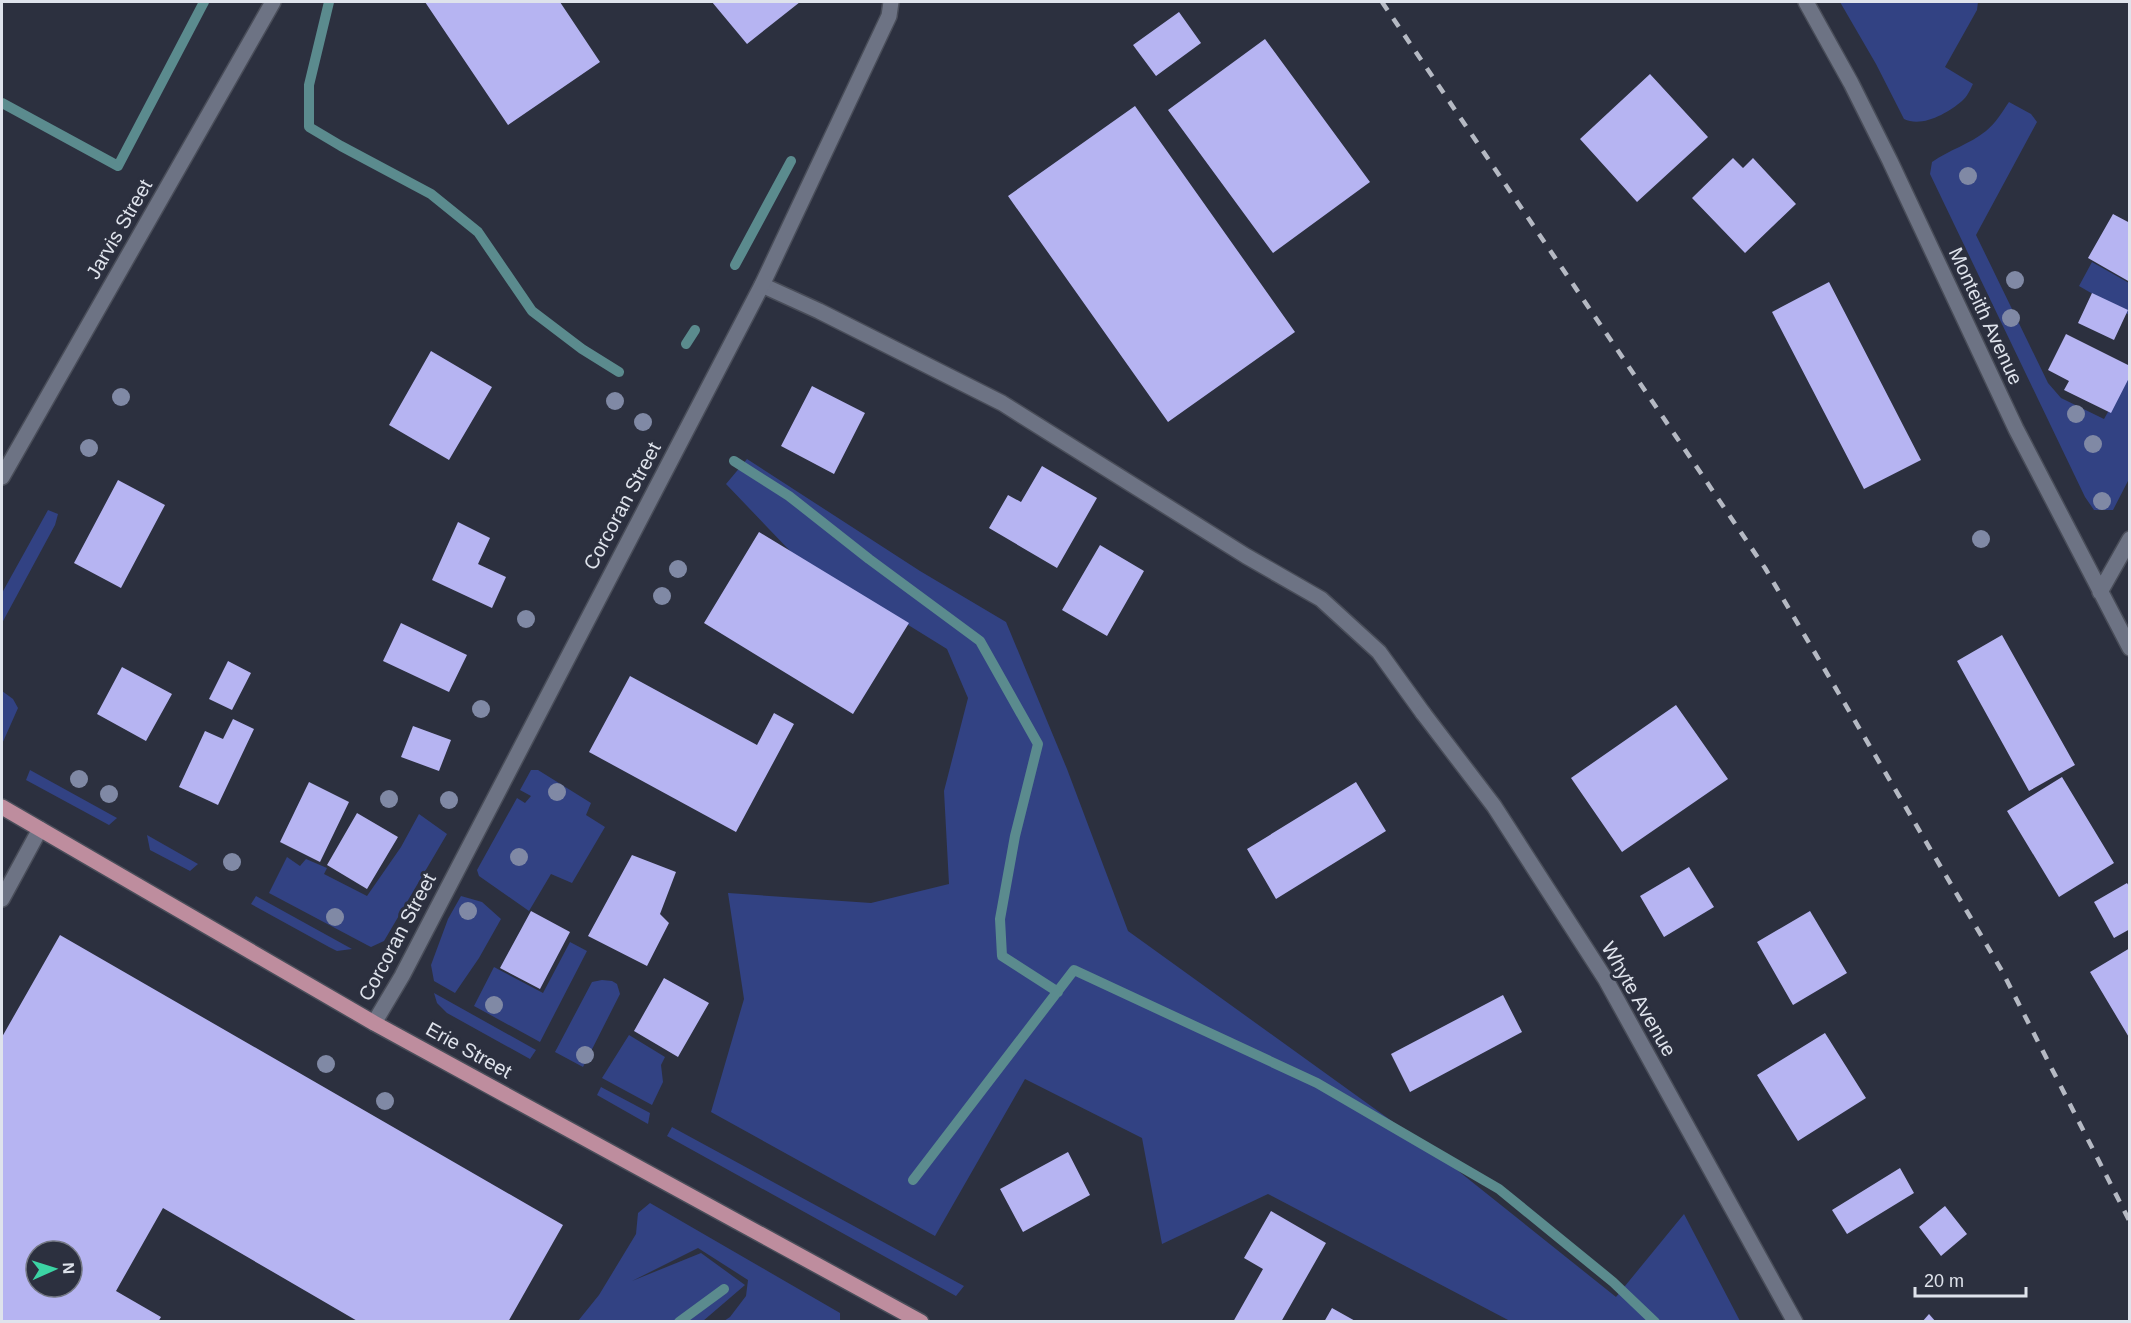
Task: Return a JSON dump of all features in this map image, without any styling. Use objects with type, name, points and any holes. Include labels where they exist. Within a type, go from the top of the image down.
[{"type":"main road","name":"Erie Street","points":[[2,807],[374,1023],[921,1322]]},
{"type":"street","name":"Jarvis Street","points":[[2,477],[273,2]]},
{"type":"street","name":"Corcoran Street","points":[[374,1023],[402,976],[762,285],[889,16],[891,2]]},
{"type":"street","name":"Monteith Avenue","points":[[1806,2],[1851,83],[2016,429],[2130,648]]},
{"type":"street","name":"Whyte Avenue","points":[[762,285],[819,311],[1002,403],[1246,556],[1322,599],[1379,652],[1494,806],[1606,980],[1795,1322]]},
{"type":"street","points":[[2100,592],[2130,539]]},
{"type":"street","points":[[2,899],[40,829]]},
{"type":"shaded area","points":[[1840,2],[1978,2],[1977,10],[1945,67],[1973,84],[1965,98],[1950,110],[1934,118],[1919,122],[1904,119],[1876,64]]},
{"type":"shaded area","points":[[2009,102],[2031,114],[2037,122],[1976,235],[2048,383],[2061,398],[2104,419],[2129,375],[2129,479],[2113,510],[2094,510],[2085,497],[1930,174],[1932,162],[1986,131]]},
{"type":"shaded area","points":[[2092,262],[2129,283],[2129,315],[2079,286]]},
{"type":"shaded area","points":[[747,459],[920,571],[1006,622],[1067,769],[1128,931],[1432,1150],[1616,1297],[1684,1214],[1740,1321],[1510,1321],[1268,1194],[1162,1244],[1142,1138],[1025,1079],[935,1236],[711,1112],[744,999],[728,893],[871,903],[949,884],[944,791],[968,698],[947,649],[792,553],[726,484]]},
{"type":"shaded area","points":[[48,510],[58,514],[55,525],[2,623],[2,593]]},
{"type":"shaded area","points":[[2,691],[13,699],[18,708],[2,744]]},
{"type":"shaded area","points":[[30,770],[117,818],[109,825],[26,780]]},
{"type":"shaded area","points":[[531,770],[538,770],[591,803],[586,815],[605,827],[572,883],[551,874],[529,911],[479,876],[477,870],[517,798],[525,803],[531,796],[520,790]]},
{"type":"shaded area","points":[[419,814],[447,834],[384,941],[371,947],[269,893],[287,857],[300,866],[306,859],[327,868],[324,874],[367,896],[401,847]]},
{"type":"shaded area","points":[[147,835],[198,864],[190,871],[150,850]]},
{"type":"shaded area","points":[[256,896],[352,949],[337,951],[251,904]]},
{"type":"shaded area","points":[[461,896],[482,902],[501,919],[479,958],[455,993],[434,981],[431,965],[448,919]]},
{"type":"shaded area","points":[[570,942],[587,951],[540,1042],[474,1006],[494,967],[543,993]]},
{"type":"shaded area","points":[[602,980],[617,984],[620,994],[583,1067],[555,1052],[592,982]]},
{"type":"shaded area","points":[[434,993],[536,1050],[530,1059],[447,1013],[437,1003]]},
{"type":"shaded area","points":[[629,1035],[665,1057],[661,1065],[663,1082],[652,1105],[602,1078]]},
{"type":"shaded area","points":[[601,1087],[650,1113],[648,1124],[597,1095]]},
{"type":"shaded area","points":[[672,1127],[964,1286],[956,1296],[667,1136]]},
{"type":"shaded area","points":[[650,1203],[840,1313],[840,1321],[724,1321],[730,1317],[746,1296],[748,1280],[698,1248],[632,1281],[701,1253],[745,1285],[703,1321],[578,1321],[599,1295],[636,1234],[638,1213]]},
{"type":"building","points":[[425,2],[560,2],[600,62],[508,125]]},
{"type":"building","points":[[712,2],[800,2],[747,44]]},
{"type":"building","points":[[1179,12],[1201,43],[1156,76],[1133,45]]},
{"type":"building","points":[[1265,39],[1370,182],[1273,253],[1168,110]]},
{"type":"building","points":[[1650,74],[1708,137],[1637,202],[1580,139]]},
{"type":"building","points":[[1135,106],[1295,332],[1168,422],[1008,196]]},
{"type":"building","points":[[1733,158],[1743,168],[1753,158],[1796,204],[1745,253],[1692,198]]},
{"type":"building","points":[[2113,214],[2130,223],[2130,282],[2088,258]]},
{"type":"building","points":[[1829,282],[1921,460],[1864,489],[1772,312]]},
{"type":"building","points":[[2092,293],[2128,310],[2114,340],[2078,323]]},
{"type":"building","points":[[2066,334],[2130,366],[2130,376],[2111,413],[2064,390],[2069,381],[2048,370]]},
{"type":"building","points":[[431,351],[492,387],[449,460],[389,425]]},
{"type":"building","points":[[812,386],[865,413],[834,474],[781,446]]},
{"type":"building","points":[[1042,466],[1097,498],[1057,568],[989,528],[1008,495],[1021,502]]},
{"type":"building","points":[[118,480],[165,505],[121,588],[74,563]]},
{"type":"building","points":[[458,522],[490,538],[478,564],[506,577],[492,608],[432,580]]},
{"type":"building","points":[[759,532],[909,623],[853,714],[704,623]]},
{"type":"building","points":[[1100,545],[1144,571],[1107,636],[1062,610]]},
{"type":"building","points":[[401,623],[467,655],[449,692],[383,661]]},
{"type":"building","points":[[2002,635],[2075,765],[2029,791],[1957,661]]},
{"type":"building","points":[[228,661],[251,673],[232,710],[209,699]]},
{"type":"building","points":[[122,667],[172,694],[146,741],[97,714]]},
{"type":"building","points":[[630,676],[757,745],[774,713],[794,724],[736,832],[589,752]]},
{"type":"building","points":[[1676,705],[1728,779],[1622,852],[1571,778]]},
{"type":"building","points":[[233,719],[254,729],[218,805],[179,787],[205,731],[223,739]]},
{"type":"building","points":[[413,726],[451,740],[439,771],[401,757]]},
{"type":"building","points":[[2062,777],[2114,863],[2059,897],[2007,811]]},
{"type":"building","points":[[309,782],[349,802],[320,862],[280,842]]},
{"type":"building","points":[[1356,782],[1386,831],[1276,899],[1247,849]]},
{"type":"building","points":[[357,813],[398,837],[367,889],[327,865]]},
{"type":"building","points":[[632,855],[676,872],[660,914],[669,923],[647,966],[588,936]]},
{"type":"building","points":[[1689,867],[1714,907],[1664,937],[1640,896]]},
{"type":"building","points":[[2127,883],[2130,888],[2130,929],[2114,938],[2094,902]]},
{"type":"building","points":[[531,911],[570,932],[540,989],[500,968]]},
{"type":"building","points":[[1810,911],[1847,973],[1793,1005],[1757,942]]},
{"type":"building","points":[[60,935],[563,1225],[508,1322],[359,1322],[163,1208],[116,1291],[161,1317],[158,1322],[2,1322],[2,1037]]},
{"type":"building","points":[[2130,948],[2130,1039],[2090,972]]},
{"type":"building","points":[[664,978],[709,1003],[678,1057],[634,1031]]},
{"type":"building","points":[[1503,995],[1522,1032],[1410,1092],[1391,1054]]},
{"type":"building","points":[[1825,1033],[1866,1098],[1798,1141],[1757,1075]]},
{"type":"building","points":[[1068,1152],[1090,1195],[1023,1232],[1000,1189]]},
{"type":"building","points":[[1900,1168],[1914,1193],[1847,1234],[1832,1210]]},
{"type":"building","points":[[1945,1206],[1967,1234],[1941,1256],[1919,1227]]},
{"type":"building","points":[[1271,1211],[1326,1243],[1281,1322],[1233,1322],[1263,1269],[1244,1258]]},
{"type":"building","points":[[1332,1308],[1357,1322],[1324,1322]]},
{"type":"building","points":[[1929,1314],[1936,1322],[1922,1322]]},
{"type":"waterway","points":[[2,103],[118,166],[204,2]]},
{"type":"waterway","points":[[329,2],[309,85],[309,127],[431,194],[478,232],[532,311],[582,349],[619,372]]},
{"type":"waterway","points":[[735,265],[791,161]]},
{"type":"waterway","points":[[686,344],[695,330]]},
{"type":"waterway","points":[[734,461],[789,496],[869,559],[980,641],[1038,744],[1015,836],[1000,919],[1002,956],[1058,992]]},
{"type":"waterway","points":[[913,1180],[1074,970],[1317,1083],[1499,1189],[1613,1282],[1655,1322]]},
{"type":"waterway","points":[[679,1322],[724,1289]]},
{"type":"railway","points":[[1382,2],[1765,568],[2002,971],[2130,1222]]}]
